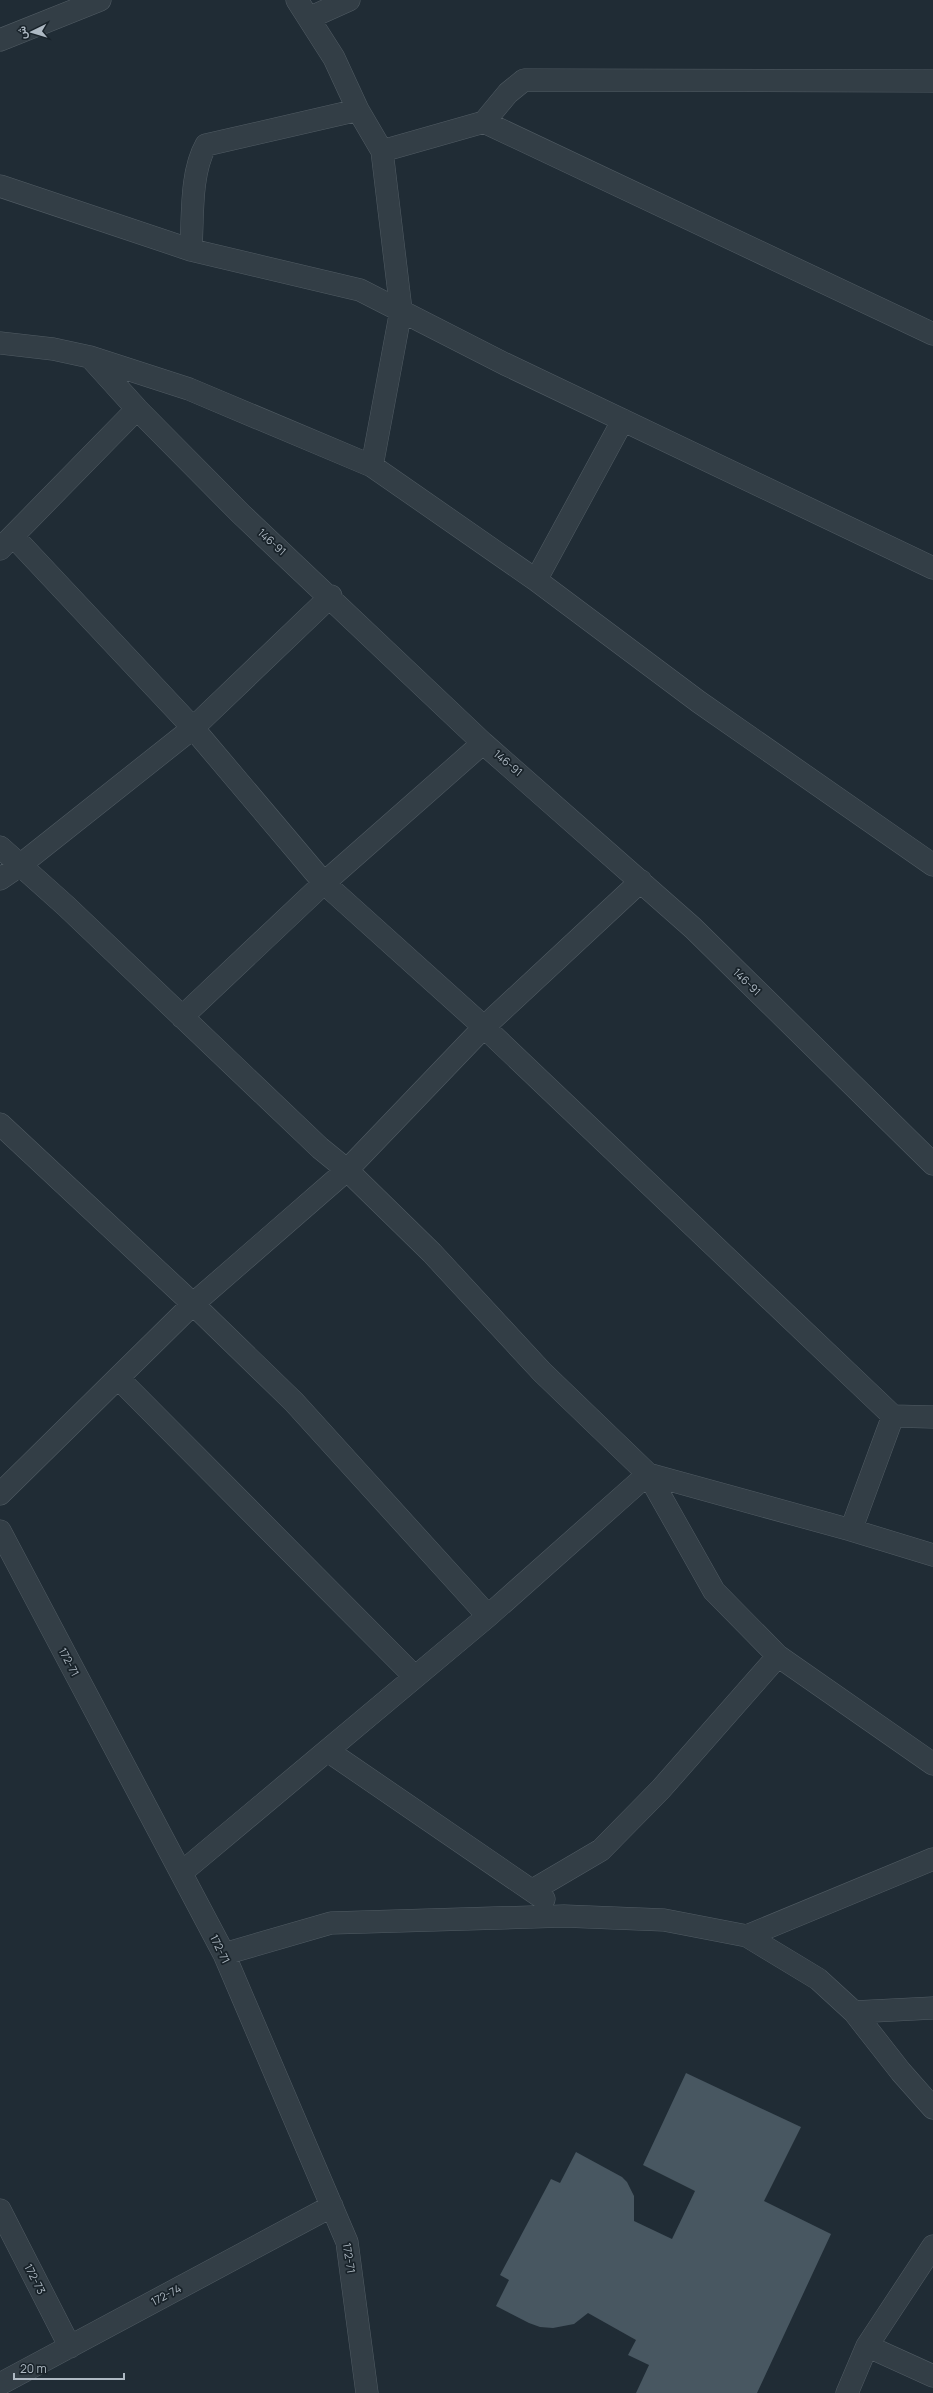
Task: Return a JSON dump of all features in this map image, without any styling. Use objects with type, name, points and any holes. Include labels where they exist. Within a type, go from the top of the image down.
[{"type":"street","points":[[0,40],[100,0]]},
{"type":"street","points":[[297,0],[334,58],[358,110],[382,151],[401,310],[372,466]]},
{"type":"street","points":[[309,18],[349,0]]},
{"type":"street","points":[[382,151],[484,122],[508,93],[524,80],[933,81]]},
{"type":"street","points":[[191,250],[196,170],[199,156],[206,145],[358,110]]},
{"type":"street","points":[[484,122],[933,334]]},
{"type":"street","points":[[0,186],[191,250],[360,290],[505,364],[933,568]]},
{"type":"street","points":[[0,343],[53,349],[90,357],[189,388],[372,466],[536,580],[699,702],[933,865]]},
{"type":"street","name":"146-91","points":[[90,357],[137,409],[241,514],[331,596],[483,743],[693,928],[933,1164]]},
{"type":"street","points":[[137,409],[6,543],[193,728],[324,883],[484,1027],[893,1416],[933,1417]]},
{"type":"street","points":[[536,580],[623,420]]},
{"type":"street","points":[[0,878],[19,866],[193,728],[331,596]]},
{"type":"street","points":[[182,1017],[324,883],[483,743]]},
{"type":"street","points":[[0,847],[19,866],[66,906],[320,1148],[347,1170],[432,1253],[542,1372],[648,1474],[714,1592],[778,1656],[933,1763]]},
{"type":"street","points":[[0,1494],[193,1304],[347,1170],[484,1027],[641,881]]},
{"type":"street","points":[[0,1124],[193,1304],[294,1402],[488,1616]]},
{"type":"street","points":[[118,1378],[415,1677]]},
{"type":"street","points":[[851,1530],[893,1416]]},
{"type":"street","points":[[648,1474],[851,1530],[933,1555]]},
{"type":"street","points":[[181,1873],[488,1616],[648,1474]]},
{"type":"street","name":"172-71","points":[[0,1531],[224,1954],[332,2206],[347,2242],[367,2393]]},
{"type":"street","points":[[534,1890],[601,1850],[661,1789],[778,1656]]},
{"type":"street","points":[[328,1751],[534,1890],[564,1916]]},
{"type":"street","points":[[747,1936],[933,1859]]},
{"type":"street","points":[[224,1954],[330,1923],[564,1916],[664,1920],[747,1936],[818,1979],[854,2012],[901,2072],[933,2108]]},
{"type":"street","points":[[854,2012],[933,2008]]},
{"type":"street","name":"172-74","points":[[0,2384],[332,2206]]},
{"type":"street","name":"172-73","points":[[0,2210],[70,2347]]},
{"type":"street","points":[[847,2393],[867,2346],[933,2246]]},
{"type":"street","points":[[867,2346],[933,2376]]},
{"type":"building","points":[[686,2073],[801,2127],[764,2201],[831,2234],[757,2393],[636,2393],[649,2365],[628,2355],[636,2340],[588,2313],[574,2324],[553,2328],[540,2327],[529,2323],[496,2306],[509,2280],[500,2275],[551,2179],[560,2183],[576,2152],[622,2177],[627,2182],[634,2196],[634,2221],[672,2239],[695,2191],[643,2165]]}]
